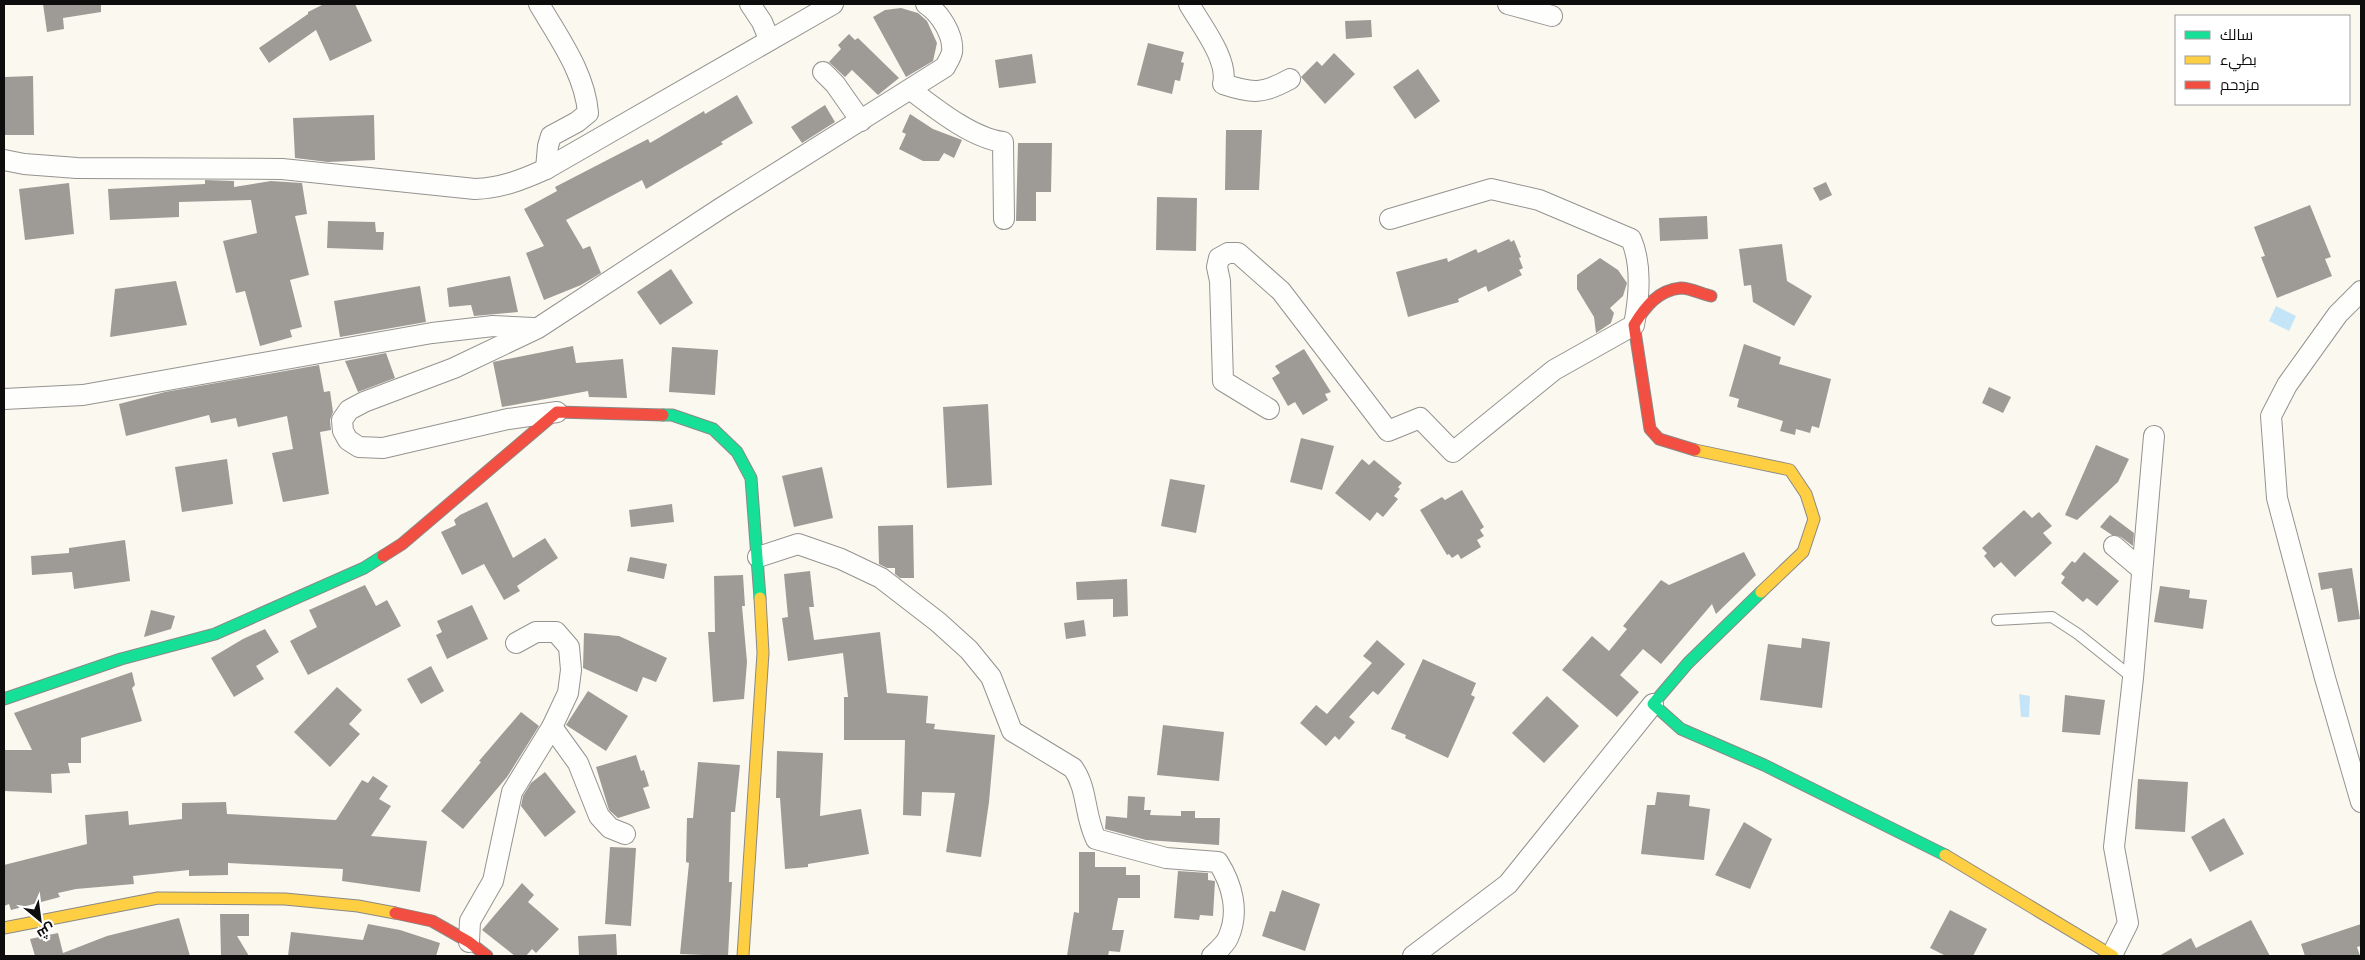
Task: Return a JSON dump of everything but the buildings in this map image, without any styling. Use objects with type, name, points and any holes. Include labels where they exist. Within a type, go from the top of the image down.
[{"type":"street","points":[[539,4],[576,70],[586,97],[588,112],[577,122],[551,136],[546,169]]},
{"type":"street","points":[[750,4],[762,22],[768,39]]},
{"type":"street","points":[[6,165],[77,168],[282,169],[475,189],[496,188],[517,182],[546,169],[768,39],[833,4]]},
{"type":"street","points":[[743,956],[763,653],[758,557],[750,478],[737,452],[713,429],[672,415],[557,412],[508,419],[383,448],[359,447],[348,440],[343,431],[342,420],[349,410],[356,406],[454,368],[538,328],[721,208],[945,67],[952,52],[949,36],[940,17],[926,4]]},
{"type":"street","points":[[1189,4],[1221,60],[1225,76],[1223,84],[1256,93],[1271,90],[1290,78]]},
{"type":"street","points":[[1508,4],[1552,16]]},
{"type":"street","points":[[823,72],[835,84],[861,121]]},
{"type":"street","points":[[911,90],[988,140],[1003,142],[1004,219]]},
{"type":"street","points":[[1390,220],[1491,189],[1547,203],[1631,240],[1637,253],[1637,308],[1634,325],[1650,429],[1659,439],[1681,447],[1790,470],[1806,494],[1814,519],[1803,552],[1688,663],[1508,884],[1413,956]]},
{"type":"street","points":[[1269,409],[1223,382],[1220,281],[1217,267],[1219,258],[1228,253],[1238,253],[1281,292],[1388,431],[1420,418],[1453,452],[1554,370],[1634,325],[1644,309],[1658,295],[1682,288],[1711,296]]},
{"type":"street","points":[[2361,291],[2338,314],[2288,384],[2271,416],[2277,498],[2325,678],[2361,802]]},
{"type":"street","points":[[4,399],[83,395],[432,333],[494,326],[538,328]]},
{"type":"street","points":[[4,699],[121,659],[215,634],[364,568],[402,544],[557,412]]},
{"type":"street","points":[[1653,704],[1681,729],[1764,765],[1937,850],[2113,956],[2128,923],[2114,847],[2133,678],[2154,436]]},
{"type":"street","points":[[758,557],[798,544],[841,559],[881,578],[938,622],[969,650],[991,677],[1012,732],[1073,768],[1082,783],[1086,812],[1096,839],[1166,858],[1218,862],[1230,881],[1233,903],[1232,924],[1227,940],[1212,956]]},
{"type":"street","points":[[2114,546],[2141,570]]},
{"type":"street","points":[[469,942],[470,921],[492,881],[512,792],[552,727],[568,693],[571,670],[569,646],[556,632],[536,632],[516,643]]},
{"type":"street","points":[[552,727],[578,763],[599,816],[610,828],[625,834]]},
{"type":"street","points":[[4,928],[158,898],[285,899],[358,906],[432,920],[469,942],[488,956]]},
{"type":"lane","points":[[1997,620],[2052,617],[2078,634],[2133,678]]},
{"type":"water","points":[[2276,306],[2296,316],[2289,331],[2269,321]]},
{"type":"water","points":[[2019,694],[2030,696],[2029,717],[2021,717]]},
{"type":"traffic: fast","points":[[663,415],[672,415],[713,429],[737,452],[751,478],[760,598]]},
{"type":"traffic: fast","points":[[4,699],[121,659],[215,634],[364,568],[383,556]]},
{"type":"traffic: fast","points":[[1761,592],[1688,663],[1653,704],[1681,729],[1764,765],[1945,855]]},
{"type":"traffic: slow","points":[[1695,450],[1790,470],[1806,494],[1814,519],[1803,552],[1761,592]]},
{"type":"traffic: slow","points":[[743,956],[763,653],[760,598]]},
{"type":"traffic: slow","points":[[1945,855],[2113,956]]},
{"type":"traffic: slow","points":[[4,928],[158,898],[285,899],[358,906],[395,913]]},
{"type":"traffic: jam","points":[[1695,450],[1659,439],[1650,429],[1634,325],[1653,300],[1673,289],[1685,288],[1711,296]]},
{"type":"traffic: jam","points":[[383,556],[402,544],[557,412],[663,415]]},
{"type":"traffic: jam","points":[[395,913],[432,921],[469,942],[487,956]]}]
